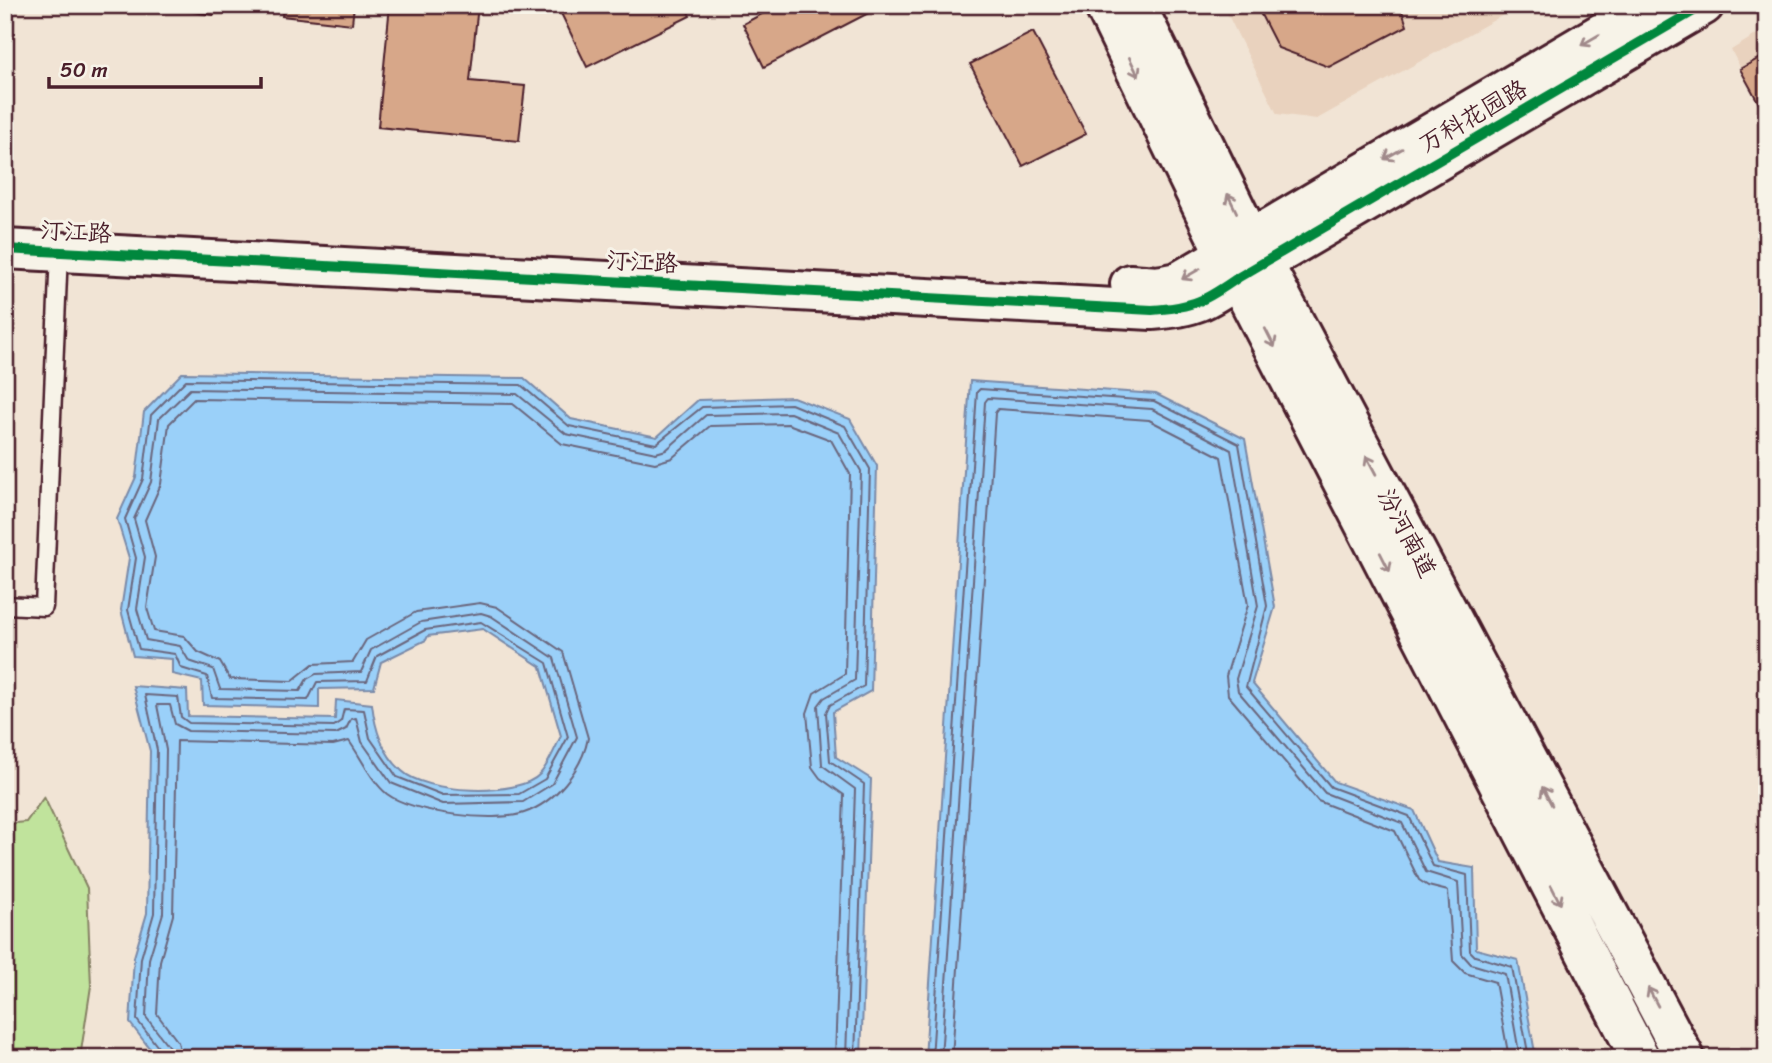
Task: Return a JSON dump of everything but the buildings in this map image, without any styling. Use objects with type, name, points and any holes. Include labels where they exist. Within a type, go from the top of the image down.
[{"type":"street","name":"汾河南道","points":[[1104,5],[1685,1058]]},
{"type":"street","name":"汾河南道","points":[[1136,5],[1244,258],[1640,1058]]},
{"type":"street","name":"万科花园路","points":[[1244,258],[1649,5]]},
{"type":"street","name":"万科花园路","points":[[1244,258],[1704,5]]},
{"type":"street","name":"汀江路","points":[[5,230],[1158,286],[1178,282],[1244,258]]},
{"type":"street","name":"汀江路","points":[[5,248],[1152,310],[1201,303],[1244,258]]},
{"type":"lane","points":[[5,605],[44,607],[59,252]]},
{"type":"shaded area","points":[[1223,5],[1521,5],[1317,119],[1277,114]]},
{"type":"shaded area","points":[[1767,28],[1767,118],[1731,50]]},
{"type":"green space","points":[[44,797],[87,888],[91,986],[80,1058],[5,1058],[5,824],[26,822]]},
{"type":"water","points":[[182,373],[524,378],[571,419],[657,437],[698,400],[793,397],[850,419],[877,466],[871,691],[833,712],[836,757],[871,779],[861,1058],[157,1058],[130,1023],[134,957],[147,913],[150,751],[133,686],[187,690],[188,716],[335,719],[336,700],[372,704],[381,740],[395,764],[414,778],[450,788],[493,789],[529,782],[543,770],[561,736],[541,667],[483,629],[428,636],[426,640],[381,662],[374,688],[319,689],[319,708],[203,705],[202,681],[172,674],[172,659],[133,656],[121,610],[129,558],[117,519],[136,477],[144,412]]},
{"type":"water","points":[[970,381],[1156,394],[1245,439],[1275,607],[1252,683],[1335,782],[1414,810],[1438,862],[1474,868],[1476,949],[1518,960],[1536,1058],[925,1058]]},
{"type":"cycle path","points":[[5,249],[1166,309],[1189,305],[1217,292],[1704,5]]}]
